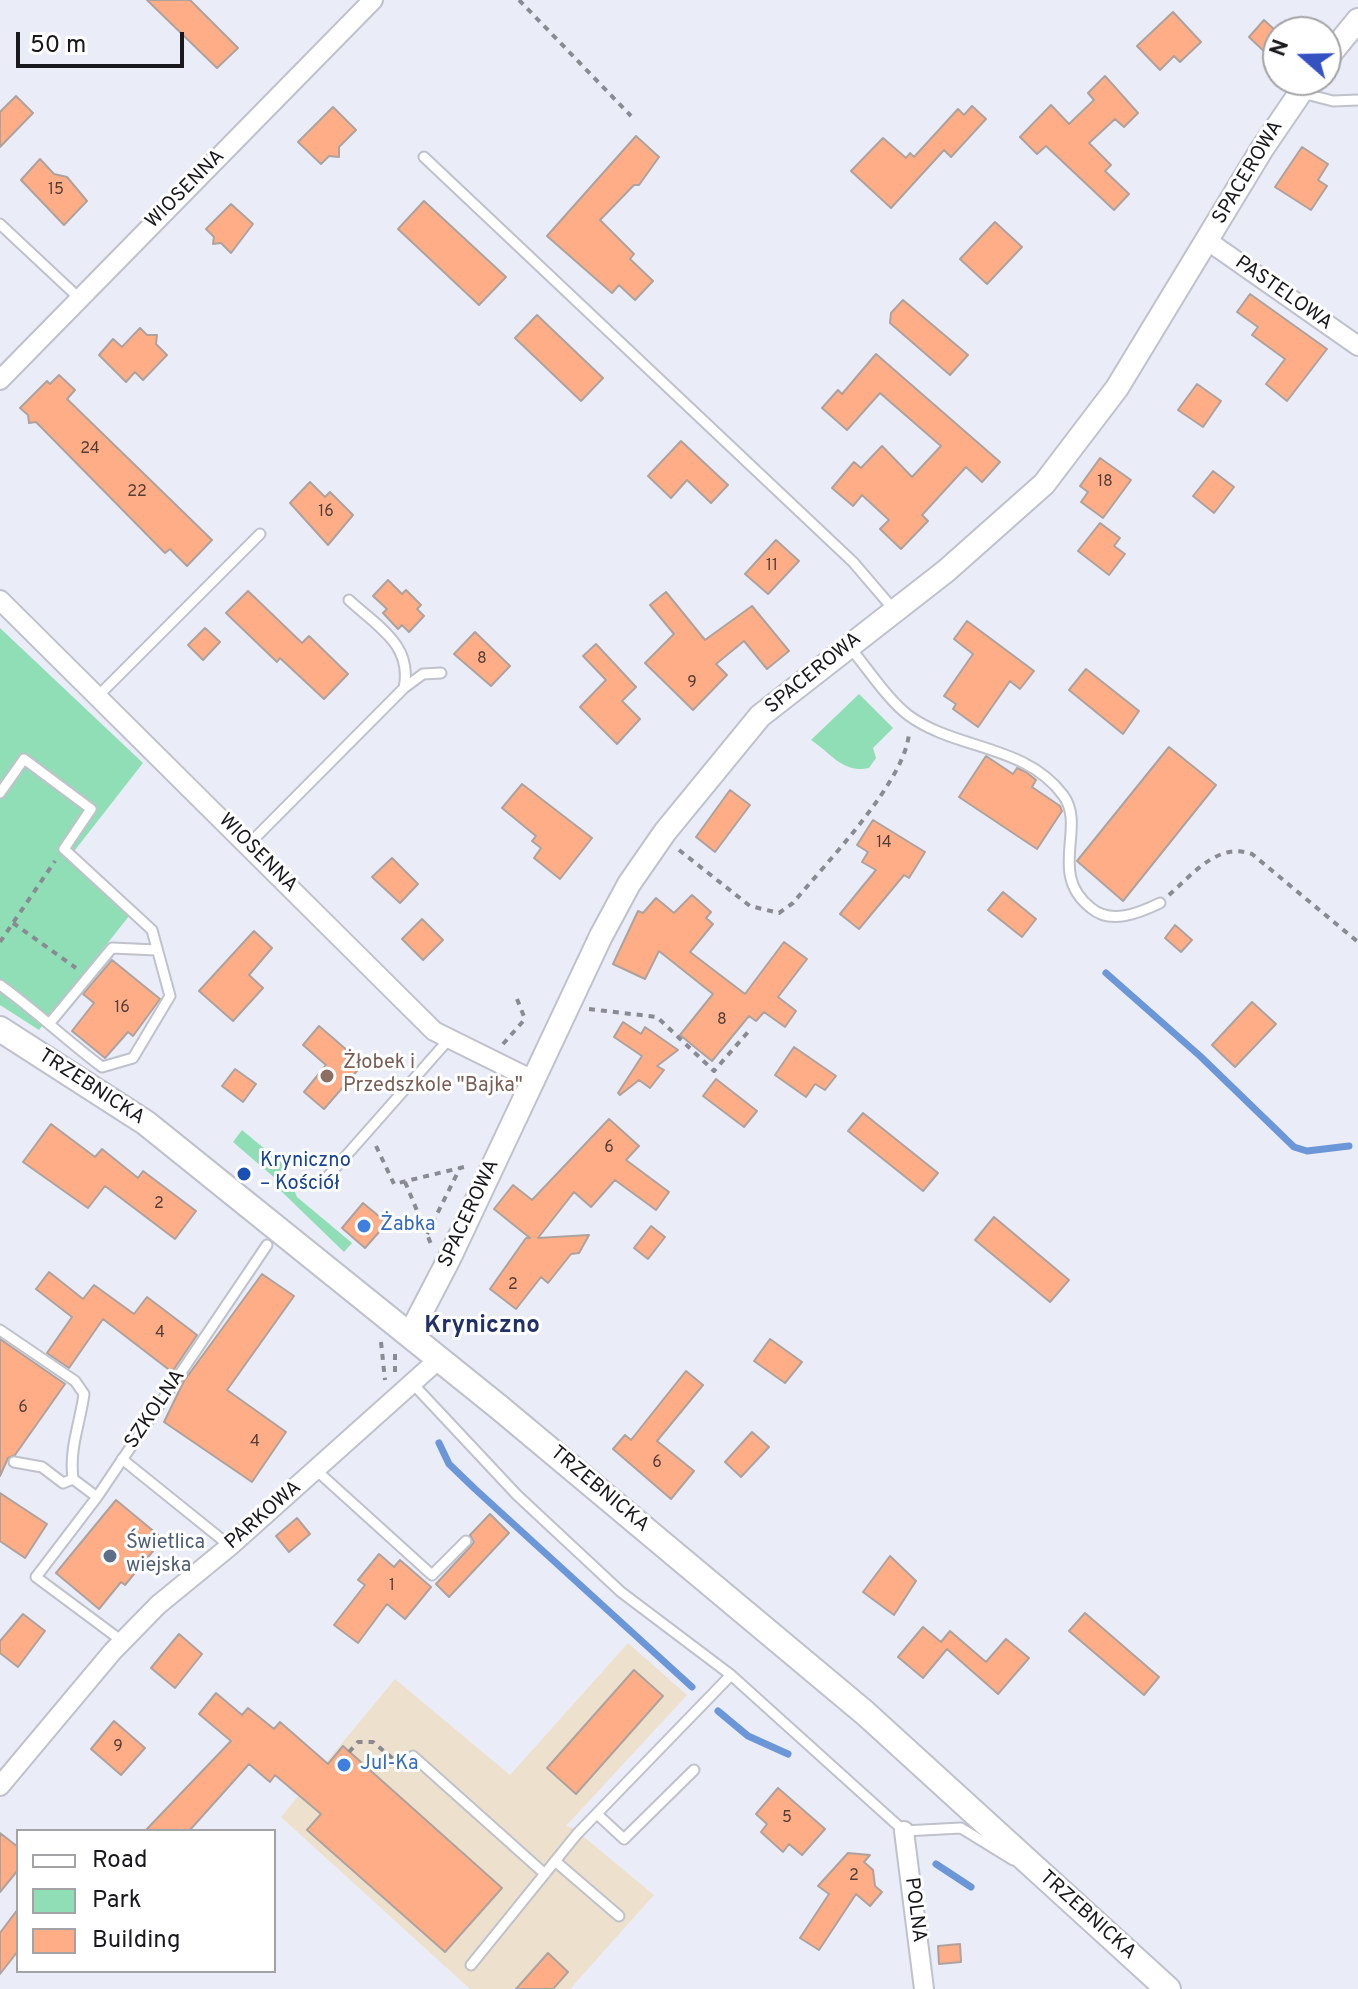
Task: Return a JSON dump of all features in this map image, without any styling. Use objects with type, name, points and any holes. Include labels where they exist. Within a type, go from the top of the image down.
[{"type":"main road","name":"TRZEBNICKA","points":[[0,1029],[146,1123],[410,1334],[865,1713],[1168,1989]]},
{"type":"street","name":"WIOSENNA","points":[[0,380],[373,0]]},
{"type":"street","points":[[1342,40],[1358,20]]},
{"type":"street","name":"SPACEROWA","points":[[410,1334],[535,1081],[567,1005],[629,884],[662,835],[760,716],[895,611],[1044,484],[1117,388],[1298,96]]},
{"type":"street","name":"PASTELOWA","points":[[1208,241],[1358,346]]},
{"type":"street","name":"WIOSENNA","points":[[0,600],[434,1031],[535,1081]]},
{"type":"street","name":"PARKOWA","points":[[0,1786],[122,1641],[158,1605],[230,1546],[439,1359]]},
{"type":"street","name":"POLNA","points":[[904,1831],[924,1989]]},
{"type":"lane","points":[[1323,96],[1333,101],[1358,100]]},
{"type":"lane","points":[[424,157],[853,562],[895,611]]},
{"type":"lane","points":[[0,224],[79,298]]},
{"type":"lane","points":[[97,697],[260,534]]},
{"type":"lane","points":[[349,600],[401,648],[408,670],[404,688]]},
{"type":"lane","points":[[848,645],[906,714],[948,736],[1011,755],[1064,796],[1069,814],[1069,879],[1077,897],[1095,912],[1114,917],[1139,913],[1160,903]]},
{"type":"lane","points":[[248,845],[404,688],[423,674],[441,673]]},
{"type":"lane","points":[[0,793],[24,759],[91,809],[64,849],[135,911],[152,930],[170,996],[133,1058],[102,1067],[0,985]]},
{"type":"lane","points":[[49,1024],[112,948],[156,950]]},
{"type":"lane","points":[[322,1183],[450,1038]]},
{"type":"lane","name":"SZKOLNA","points":[[230,1546],[122,1459],[267,1245]]},
{"type":"lane","points":[[0,1330],[75,1381],[84,1394],[70,1449],[73,1479],[97,1497]]},
{"type":"lane","points":[[413,1384],[517,1495],[621,1592],[731,1675],[904,1831],[961,1828],[996,1852],[1038,1871]]},
{"type":"lane","points":[[122,1459],[36,1577],[122,1641]]},
{"type":"lane","points":[[14,1462],[42,1467],[63,1483],[73,1479]]},
{"type":"lane","points":[[316,1470],[432,1575],[466,1541]]},
{"type":"lane","points":[[471,1965],[597,1814],[731,1675]]},
{"type":"lane","points":[[413,1756],[545,1874]]},
{"type":"lane","points":[[597,1814],[624,1839],[694,1770]]},
{"type":"lane","points":[[555,1861],[619,1916]]},
{"type":"path","points":[[519,0],[631,116]]},
{"type":"path","points":[[662,835],[750,906],[779,913],[793,903],[886,789],[905,757],[909,735],[906,714]]},
{"type":"path","points":[[1160,903],[1224,850],[1236,848],[1262,862],[1358,942]]},
{"type":"path","points":[[0,942],[64,849]]},
{"type":"path","points":[[13,923],[88,976]]},
{"type":"path","points":[[498,1049],[525,1019],[517,999]]},
{"type":"path","points":[[567,1005],[622,1015],[657,1017],[714,1071],[748,1032]]},
{"type":"path","points":[[376,1146],[394,1184],[478,1163]]},
{"type":"path","points":[[427,1234],[460,1168]]},
{"type":"path","points":[[405,1181],[435,1254]]},
{"type":"path","points":[[381,1337],[393,1345],[396,1359],[389,1385],[382,1378],[381,1337]]},
{"type":"path","points":[[349,1752],[358,1742],[373,1742],[398,1763]]},
{"type":"shaded area","name":"Jul-Ka","points":[[628,1643],[687,1695],[566,1826],[573,1828],[654,1895],[570,1989],[470,1989],[281,1817],[395,1679],[510,1775]]},
{"type":"green space","points":[[0,628],[143,763],[68,859],[129,916],[39,1030],[0,1005]]},
{"type":"green space","points":[[859,694],[893,728],[873,748],[876,758],[869,768],[860,769],[844,765],[811,740]]},
{"type":"green space","points":[[242,1130],[283,1164],[297,1197],[352,1243],[344,1252],[281,1191],[283,1185],[233,1142]]},
{"type":"building","points":[[147,0],[190,0],[238,48],[217,68]]},
{"type":"building","points":[[1173,12],[1201,42],[1180,62],[1174,56],[1160,70],[1137,46]]},
{"type":"building","points":[[1262,22],[1262,49],[1249,37]]},
{"type":"building","points":[[1105,76],[1138,113],[1124,127],[1115,119],[1089,143],[1111,165],[1105,171],[1129,194],[1114,210],[1046,146],[1037,154],[1020,137],[1051,105],[1069,124],[1094,100],[1088,93]]},
{"type":"building","points":[[16,96],[33,113],[0,147],[0,112]]},
{"type":"building","points":[[972,106],[986,119],[951,157],[944,150],[891,208],[851,171],[883,138],[906,158],[910,153],[914,157],[958,109],[964,115]]},
{"type":"building","points":[[333,107],[356,130],[339,147],[339,157],[329,156],[321,164],[298,142]]},
{"type":"building","points":[[636,136],[659,157],[639,185],[634,185],[600,220],[634,254],[630,259],[653,281],[635,300],[619,285],[612,293],[547,236]]},
{"type":"building","points":[[1302,147],[1328,164],[1318,180],[1327,186],[1311,210],[1275,187]]},
{"type":"building","points":[[40,159],[54,174],[67,177],[87,201],[64,225],[21,180]]},
{"type":"building","points":[[424,201],[506,277],[479,305],[398,229]]},
{"type":"building","points":[[231,204],[253,224],[231,253],[221,243],[213,244],[214,237],[206,229]]},
{"type":"building","points":[[995,222],[1022,247],[987,284],[960,259]]},
{"type":"building","points":[[1250,294],[1327,349],[1287,401],[1266,384],[1285,359],[1252,335],[1258,327],[1237,312]]},
{"type":"building","points":[[903,300],[968,355],[950,375],[890,323],[891,313]]},
{"type":"building","points":[[537,315],[603,378],[581,401],[515,338]]},
{"type":"building","points":[[140,328],[147,335],[157,335],[156,344],[167,355],[143,380],[135,372],[126,382],[99,355],[113,339],[122,347]]},
{"type":"building","points":[[876,354],[1000,462],[982,482],[966,467],[922,515],[928,521],[901,549],[880,529],[889,520],[862,495],[853,506],[832,488],[854,462],[861,468],[882,446],[912,477],[941,446],[880,393],[847,430],[822,408],[838,390],[842,394]]},
{"type":"building","points":[[59,375],[75,390],[67,399],[212,540],[187,566],[170,549],[165,553],[36,422],[29,423],[28,415],[20,408],[47,381],[50,384]]},
{"type":"building","points":[[1197,384],[1221,401],[1203,427],[1178,410]]},
{"type":"building","points":[[681,441],[728,485],[711,503],[687,480],[671,498],[648,476]]},
{"type":"building","points":[[1100,458],[1131,480],[1103,518],[1081,502],[1088,492],[1080,486]]},
{"type":"building","points":[[1213,471],[1234,487],[1214,513],[1193,496]]},
{"type":"building","points":[[310,482],[325,497],[330,492],[353,515],[328,545],[290,503]]},
{"type":"building","points":[[1100,523],[1120,538],[1114,546],[1125,554],[1109,575],[1078,551]]},
{"type":"building","points":[[776,540],[799,561],[768,594],[745,574]]},
{"type":"building","points":[[388,580],[402,594],[406,590],[421,605],[417,609],[424,616],[409,632],[402,625],[398,629],[383,613],[387,609],[373,596]]},
{"type":"building","points":[[248,591],[302,643],[309,636],[348,674],[324,699],[280,658],[277,662],[226,613]]},
{"type":"building","points":[[666,592],[705,640],[752,606],[789,651],[767,669],[744,641],[716,664],[727,675],[693,710],[645,663],[674,634],[650,605]]},
{"type":"building","points":[[967,621],[1034,671],[1020,689],[1010,681],[978,727],[953,709],[956,704],[944,696],[973,654],[954,639]]},
{"type":"building","points":[[205,628],[220,642],[203,660],[188,645]]},
{"type":"building","points":[[475,632],[510,666],[491,686],[454,654]]},
{"type":"building","points":[[596,644],[636,687],[622,701],[640,719],[617,744],[580,707],[606,680],[583,656]]},
{"type":"building","points":[[1086,669],[1139,711],[1123,734],[1069,690]]},
{"type":"building","points":[[1169,747],[1216,785],[1123,901],[1077,861]]},
{"type":"building","points":[[986,756],[1013,774],[1017,768],[1026,772],[1036,780],[1032,787],[1060,806],[1062,811],[1037,849],[959,797]]},
{"type":"building","points":[[522,784],[592,838],[560,879],[534,858],[541,848],[532,841],[536,836],[502,808]]},
{"type":"building","points":[[730,790],[750,805],[715,852],[696,837]]},
{"type":"building","points":[[873,820],[925,852],[909,878],[904,875],[859,929],[840,914],[876,870],[862,862],[868,852],[857,845]]},
{"type":"building","points":[[392,858],[418,884],[400,903],[372,877]]},
{"type":"building","points":[[1003,892],[1036,919],[1022,937],[988,910]]},
{"type":"building","points":[[692,895],[711,912],[706,918],[713,924],[690,952],[745,994],[784,942],[807,959],[778,997],[796,1011],[785,1027],[764,1012],[756,1021],[749,1016],[712,1061],[680,1035],[713,994],[659,951],[645,979],[613,964],[638,911],[643,913],[656,898],[674,913]]},
{"type":"building","points":[[422,919],[443,940],[423,960],[402,939]]},
{"type":"building","points":[[1175,925],[1192,940],[1181,952],[1165,938]]},
{"type":"building","points":[[254,931],[272,948],[249,975],[263,988],[233,1021],[199,991]]},
{"type":"building","points":[[112,960],[160,999],[133,1036],[128,1032],[105,1058],[72,1031],[94,1003],[83,994]]},
{"type":"building","points":[[1252,1002],[1276,1024],[1235,1067],[1212,1045]]},
{"type":"building","points":[[623,1022],[641,1034],[645,1027],[678,1050],[657,1066],[664,1070],[650,1088],[639,1080],[620,1095],[618,1093],[642,1056],[614,1037]]},
{"type":"building","points":[[319,1026],[363,1064],[324,1109],[304,1092],[326,1065],[303,1045]]},
{"type":"building","points":[[794,1047],[836,1076],[825,1090],[815,1084],[806,1097],[775,1075]]},
{"type":"building","points":[[235,1069],[256,1084],[243,1102],[222,1086]]},
{"type":"building","points":[[716,1079],[757,1111],[744,1127],[703,1096]]},
{"type":"building","points":[[863,1113],[938,1173],[923,1191],[848,1131]]},
{"type":"building","points":[[609,1119],[639,1146],[626,1160],[669,1192],[656,1210],[615,1180],[591,1207],[574,1192],[538,1238],[589,1235],[579,1253],[571,1254],[548,1283],[541,1277],[516,1309],[490,1289],[526,1238],[530,1238],[494,1209],[513,1185],[532,1200]]},
{"type":"building","points":[[51,1124],[95,1157],[102,1149],[138,1178],[143,1171],[196,1211],[175,1239],[105,1186],[88,1208],[23,1162]]},
{"type":"building","points":[[363,1203],[387,1223],[365,1248],[342,1228]]},
{"type":"building","points":[[994,1217],[1069,1280],[1050,1302],[975,1240]]},
{"type":"building","points":[[651,1226],[665,1237],[648,1259],[634,1248]]},
{"type":"building","points":[[49,1272],[83,1299],[94,1285],[134,1314],[147,1297],[197,1335],[172,1372],[103,1319],[69,1368],[47,1353],[72,1317],[36,1289]]},
{"type":"building","points":[[262,1274],[294,1296],[227,1390],[286,1432],[252,1482],[164,1422],[184,1381]]},
{"type":"building","points":[[0,1339],[65,1384],[15,1455],[8,1458],[0,1476]]},
{"type":"building","points":[[770,1339],[802,1362],[785,1383],[754,1361]]},
{"type":"building","points":[[686,1371],[703,1385],[657,1441],[694,1471],[671,1499],[613,1449],[625,1435],[631,1440]]},
{"type":"building","points":[[752,1432],[769,1447],[741,1477],[725,1462]]},
{"type":"building","points":[[0,1493],[47,1524],[25,1558],[0,1541]]},
{"type":"building","name":"Świetlica wiejska","points":[[116,1500],[163,1539],[125,1585],[121,1582],[99,1609],[56,1573]]},
{"type":"building","points":[[490,1514],[509,1533],[449,1597],[436,1584],[471,1546],[474,1542],[470,1535]]},
{"type":"building","points":[[297,1518],[310,1534],[289,1552],[276,1536]]},
{"type":"building","points":[[379,1554],[394,1567],[400,1560],[431,1587],[405,1619],[387,1604],[358,1643],[334,1625],[365,1585],[358,1580]]},
{"type":"building","points":[[890,1556],[916,1581],[894,1615],[863,1592]]},
{"type":"building","points":[[1085,1613],[1159,1677],[1144,1695],[1069,1631]]},
{"type":"building","points":[[23,1614],[45,1631],[18,1667],[0,1653],[0,1641]]},
{"type":"building","points":[[923,1627],[941,1642],[950,1631],[986,1662],[1006,1639],[1029,1658],[998,1694],[947,1649],[923,1678],[898,1657]]},
{"type":"building","points":[[179,1634],[202,1654],[175,1688],[151,1668]]},
{"type":"building","points":[[634,1670],[663,1696],[576,1794],[547,1768]]},
{"type":"building","points":[[216,1693],[242,1715],[248,1708],[274,1729],[280,1722],[328,1764],[343,1746],[502,1888],[445,1952],[307,1830],[321,1814],[275,1775],[270,1782],[249,1764],[191,1829],[147,1829],[231,1741],[199,1714]]},
{"type":"building","points":[[114,1721],[145,1748],[121,1775],[91,1749]]},
{"type":"building","points":[[778,1788],[825,1829],[802,1855],[789,1844],[783,1852],[761,1832],[767,1824],[756,1814]]},
{"type":"building","points":[[0,1833],[16,1845],[16,1872],[0,1892]]},
{"type":"building","points":[[848,1853],[870,1855],[864,1862],[873,1870],[875,1886],[882,1892],[870,1906],[856,1894],[819,1950],[800,1938],[829,1894],[818,1886]]},
{"type":"building","points":[[16,1912],[16,1954],[0,1974],[0,1933]]},
{"type":"building","points":[[960,1944],[961,1962],[939,1964],[938,1946]]},
{"type":"building","points":[[548,1953],[568,1972],[553,1989],[516,1989]]},
{"type":"waterway","points":[[1106,973],[1200,1056],[1294,1147],[1307,1151],[1349,1146]]},
{"type":"waterway","points":[[439,1443],[449,1464],[692,1687]]},
{"type":"waterway","points":[[718,1711],[748,1736],[788,1754]]},
{"type":"waterway","points":[[936,1864],[971,1887]]},
{"type":"place","name":"Żłobek i Przedszkole \"Bajka\"","points":[[327,1076]]},
{"type":"place","name":"Kryniczno – Kościół","points":[[244,1174]]},
{"type":"place","name":"Żabka","points":[[364,1226]]},
{"type":"place","name":"Świetlica wiejska","points":[[110,1556]]},
{"type":"place","name":"Jul-Ka","points":[[344,1765]]},
{"type":"district","name":"Kryniczno","points":[[482,1327]]}]
